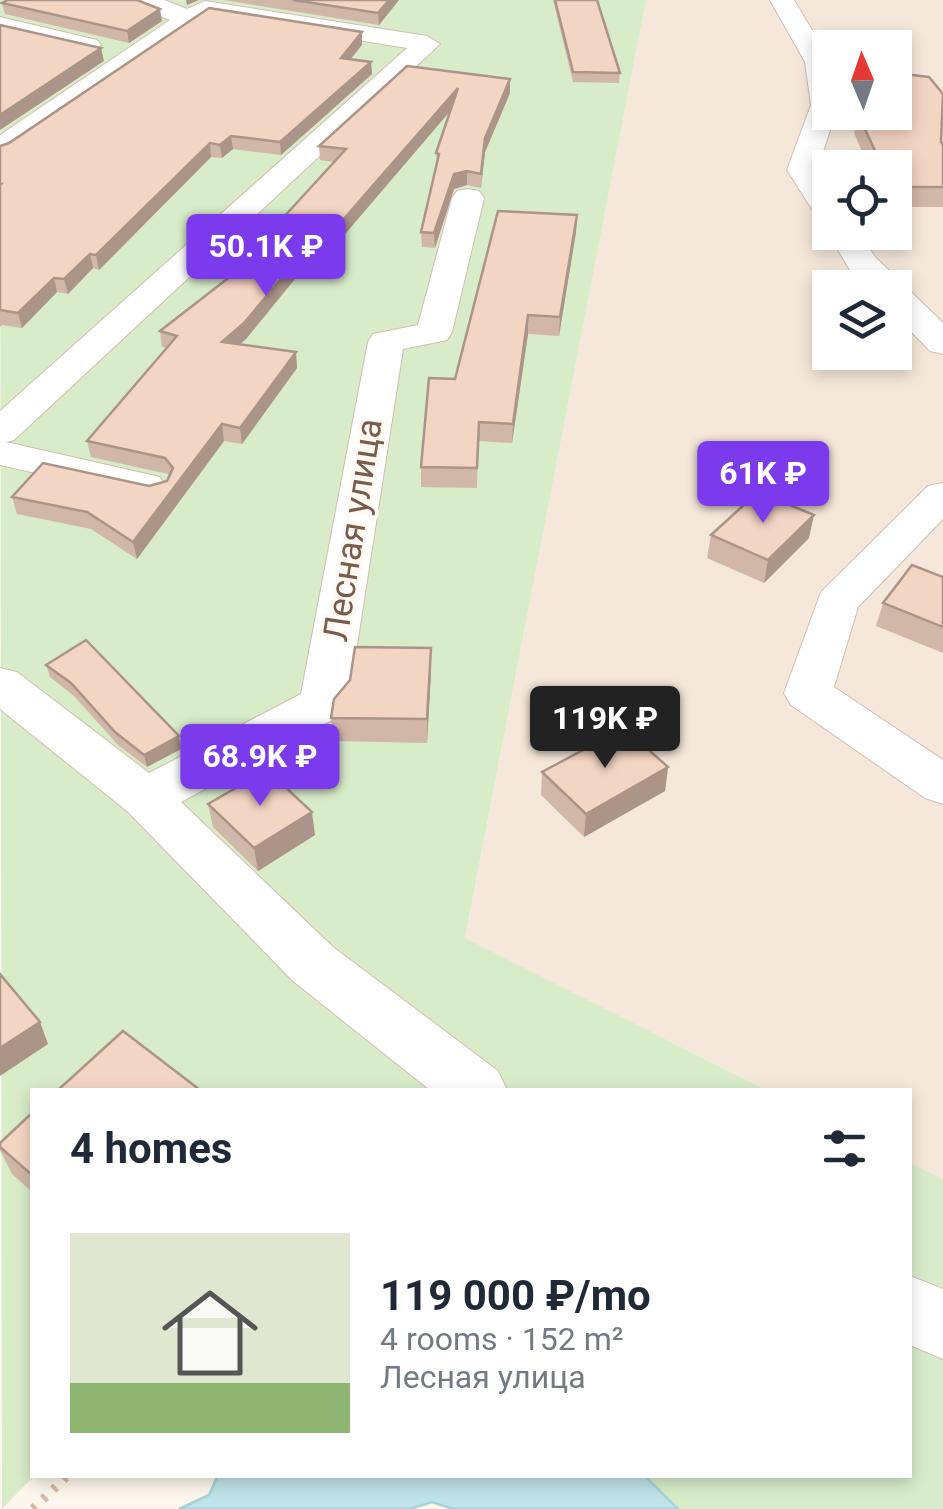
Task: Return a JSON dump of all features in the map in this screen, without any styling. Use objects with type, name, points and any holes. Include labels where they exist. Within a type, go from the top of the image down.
[{"type":"street","points":[[0,432],[427,44],[328,18],[197,14],[142,0]]},
{"type":"street","points":[[782,0],[818,62],[825,105],[802,170],[812,185]]},
{"type":"street","points":[[0,148],[197,14]]},
{"type":"street","points":[[0,25],[134,56]]},
{"type":"street","name":"Лесная улица","points":[[145,798],[324,703],[386,342],[434,332],[468,198]]},
{"type":"street","points":[[854,250],[869,270]]},
{"type":"street","points":[[912,313],[943,343]]},
{"type":"street","points":[[0,453],[153,487]]},
{"type":"street","points":[[943,495],[837,602],[808,693],[943,785]]},
{"type":"street","points":[[0,684],[145,798],[313,964],[473,1088]]},
{"type":"street","points":[[912,1311],[943,1324]]},
{"type":"path","points":[[33,1509],[65,1478]]},
{"type":"shaded area","points":[[646,0],[943,0],[943,1179],[912,1164],[912,1088],[762,1088],[465,939]]},
{"type":"green space","points":[[0,0],[646,0],[465,938],[762,1088],[30,1088],[32,1478],[2,1509]]},
{"type":"green space","points":[[912,1164],[943,1179],[943,1509],[678,1509],[647,1478],[912,1478]]},
{"type":"water","points":[[217,1478],[647,1478],[678,1509],[453,1509],[432,1502],[410,1509],[179,1509],[209,1495]]},
{"type":"building","points":[[137,0],[160,9],[127,31],[2,3]]},
{"type":"building","points":[[293,0],[389,0],[378,13]]},
{"type":"building","points":[[555,0],[597,0],[620,73],[573,72]]},
{"type":"building","points":[[209,8],[362,32],[341,58],[371,62],[280,142],[231,136],[220,145],[210,143],[96,255],[90,254],[64,279],[54,278],[18,313],[0,310],[0,146]]},
{"type":"building","points":[[0,25],[101,48],[0,115]]},
{"type":"building","points":[[407,66],[510,79],[485,138],[481,174],[454,174],[434,233],[421,232],[439,154],[436,153],[458,88],[321,245],[310,244],[244,323],[222,342],[296,352],[240,428],[222,424],[133,542],[87,512],[12,497],[43,463],[149,486],[167,481],[173,468],[165,458],[87,441],[177,336],[160,331],[227,279],[346,149],[319,146]]},
{"type":"building","points":[[912,75],[929,77],[943,94],[943,187],[912,187],[912,150],[875,150],[865,130],[912,130]]},
{"type":"building","points":[[498,211],[577,215],[560,317],[528,315],[513,424],[479,422],[477,468],[421,467],[429,378],[455,379]]},
{"type":"building","points":[[758,492],[814,515],[768,560],[711,535]]},
{"type":"building","points":[[912,565],[943,577],[943,627],[883,603]]},
{"type":"building","points":[[86,640],[179,736],[144,755],[115,732],[71,683],[46,665]]},
{"type":"building","points":[[355,647],[431,648],[427,719],[331,718],[334,699],[350,680]]},
{"type":"building","points":[[624,728],[668,767],[586,814],[542,772]]},
{"type":"building","points":[[267,770],[312,812],[254,848],[208,804]]},
{"type":"building","points":[[0,974],[40,1022],[0,1048]]},
{"type":"building","points":[[123,1031],[197,1088],[60,1088]]},
{"type":"building","points":[[30,1115],[30,1173],[0,1147]]}]
